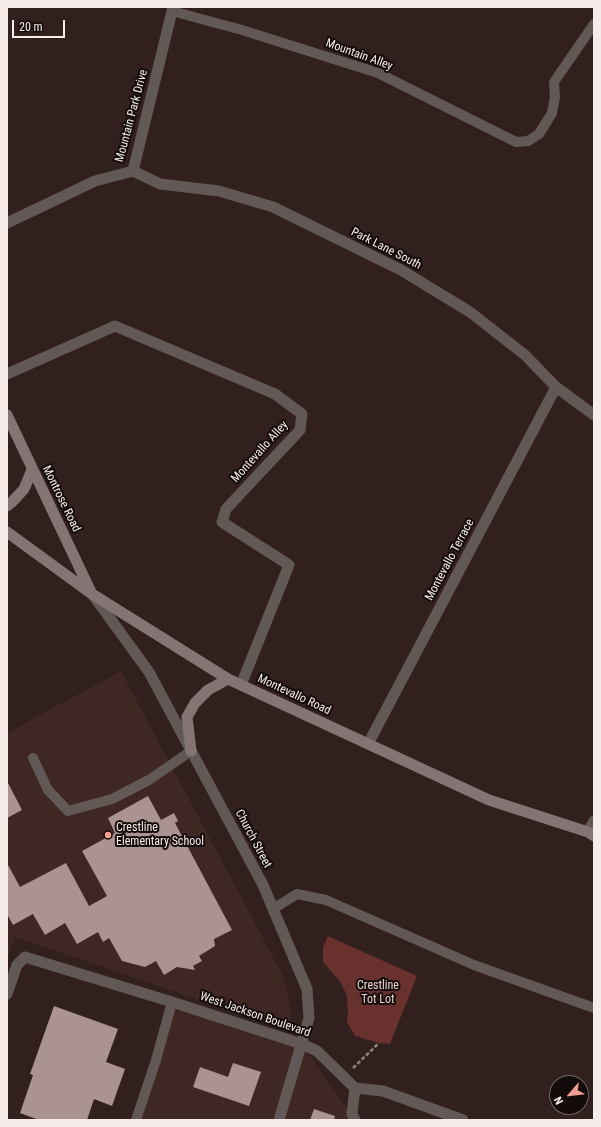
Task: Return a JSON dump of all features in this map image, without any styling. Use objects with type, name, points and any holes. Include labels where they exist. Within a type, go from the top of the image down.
[{"type":"main road","name":"Montrose Road","points":[[7,416],[92,594]]},
{"type":"main road","points":[[7,506],[24,490],[32,470]]},
{"type":"main road","name":"Montevallo Road","points":[[7,532],[92,594],[228,679],[489,800],[591,834]]},
{"type":"main road","points":[[191,751],[187,717],[195,703],[208,690],[228,679]]},
{"type":"street","name":"Mountain Park Drive","points":[[7,223],[95,181],[133,170],[173,9]]},
{"type":"street","name":"Park Lane South","points":[[133,170],[160,184],[219,191],[273,207],[401,270],[470,312],[525,355],[556,387],[594,415]]},
{"type":"street","name":"Montevallo Alley","points":[[7,374],[115,326],[275,394],[302,414],[300,430],[226,509],[222,522],[290,565],[241,685]]},
{"type":"street","name":"Montevallo Terrace","points":[[368,744],[556,387]]},
{"type":"street","name":"Church Street","points":[[92,594],[149,672],[263,885],[306,989],[309,1018],[279,1120]]},
{"type":"street","points":[[591,834],[594,821]]},
{"type":"street","name":"West Jackson Boulevard","points":[[7,994],[17,965],[25,957],[302,1044],[317,1051],[354,1088]]},
{"type":"street","points":[[355,1120],[352,1114],[354,1088],[384,1091],[462,1120]]},
{"type":"lane","name":"Mountain Alley","points":[[173,9],[378,73],[516,142],[528,141],[539,134],[552,113],[555,97],[554,82],[594,24]]},
{"type":"lane","points":[[33,758],[48,790],[68,812],[112,799],[149,780],[191,751]]},
{"type":"lane","points":[[273,909],[298,894],[326,900],[474,965],[594,1008]]},
{"type":"lane","points":[[136,1120],[156,1060],[172,1002]]},
{"type":"path","points":[[344,1077],[379,1043]]},
{"type":"shaded area","name":"Crestline Elementary School","points":[[121,671],[283,976],[290,1002],[290,1026],[239,1014],[15,937],[7,960],[7,733]]},
{"type":"shaded area","points":[[172,1002],[302,1044],[355,1120],[135,1120]]},
{"type":"green space","name":"Crestline Tot Lot","points":[[328,936],[417,976],[390,1044],[379,1043],[355,1036],[347,1022],[347,996],[341,983],[323,962],[323,947]]},
{"type":"building","points":[[7,781],[22,810],[7,818]]},
{"type":"building","points":[[148,796],[161,820],[174,813],[178,821],[175,823],[232,930],[214,939],[215,946],[199,956],[202,961],[193,966],[195,970],[177,967],[164,975],[156,961],[145,967],[122,961],[109,938],[103,942],[98,932],[77,944],[65,923],[45,935],[33,914],[13,925],[7,914],[7,863],[20,887],[66,863],[89,906],[107,896],[82,851],[115,833],[108,818]]},
{"type":"building","points":[[54,1006],[118,1029],[106,1062],[125,1069],[112,1106],[94,1099],[87,1120],[39,1120],[20,1113],[33,1075],[30,1074]]},
{"type":"building","points":[[233,1063],[261,1072],[249,1106],[193,1087],[200,1067],[228,1077]]},
{"type":"building","points":[[314,1109],[335,1116],[334,1120],[310,1120]]},
{"type":"place","name":"Crestline Elementary School","points":[[108,835]]}]
